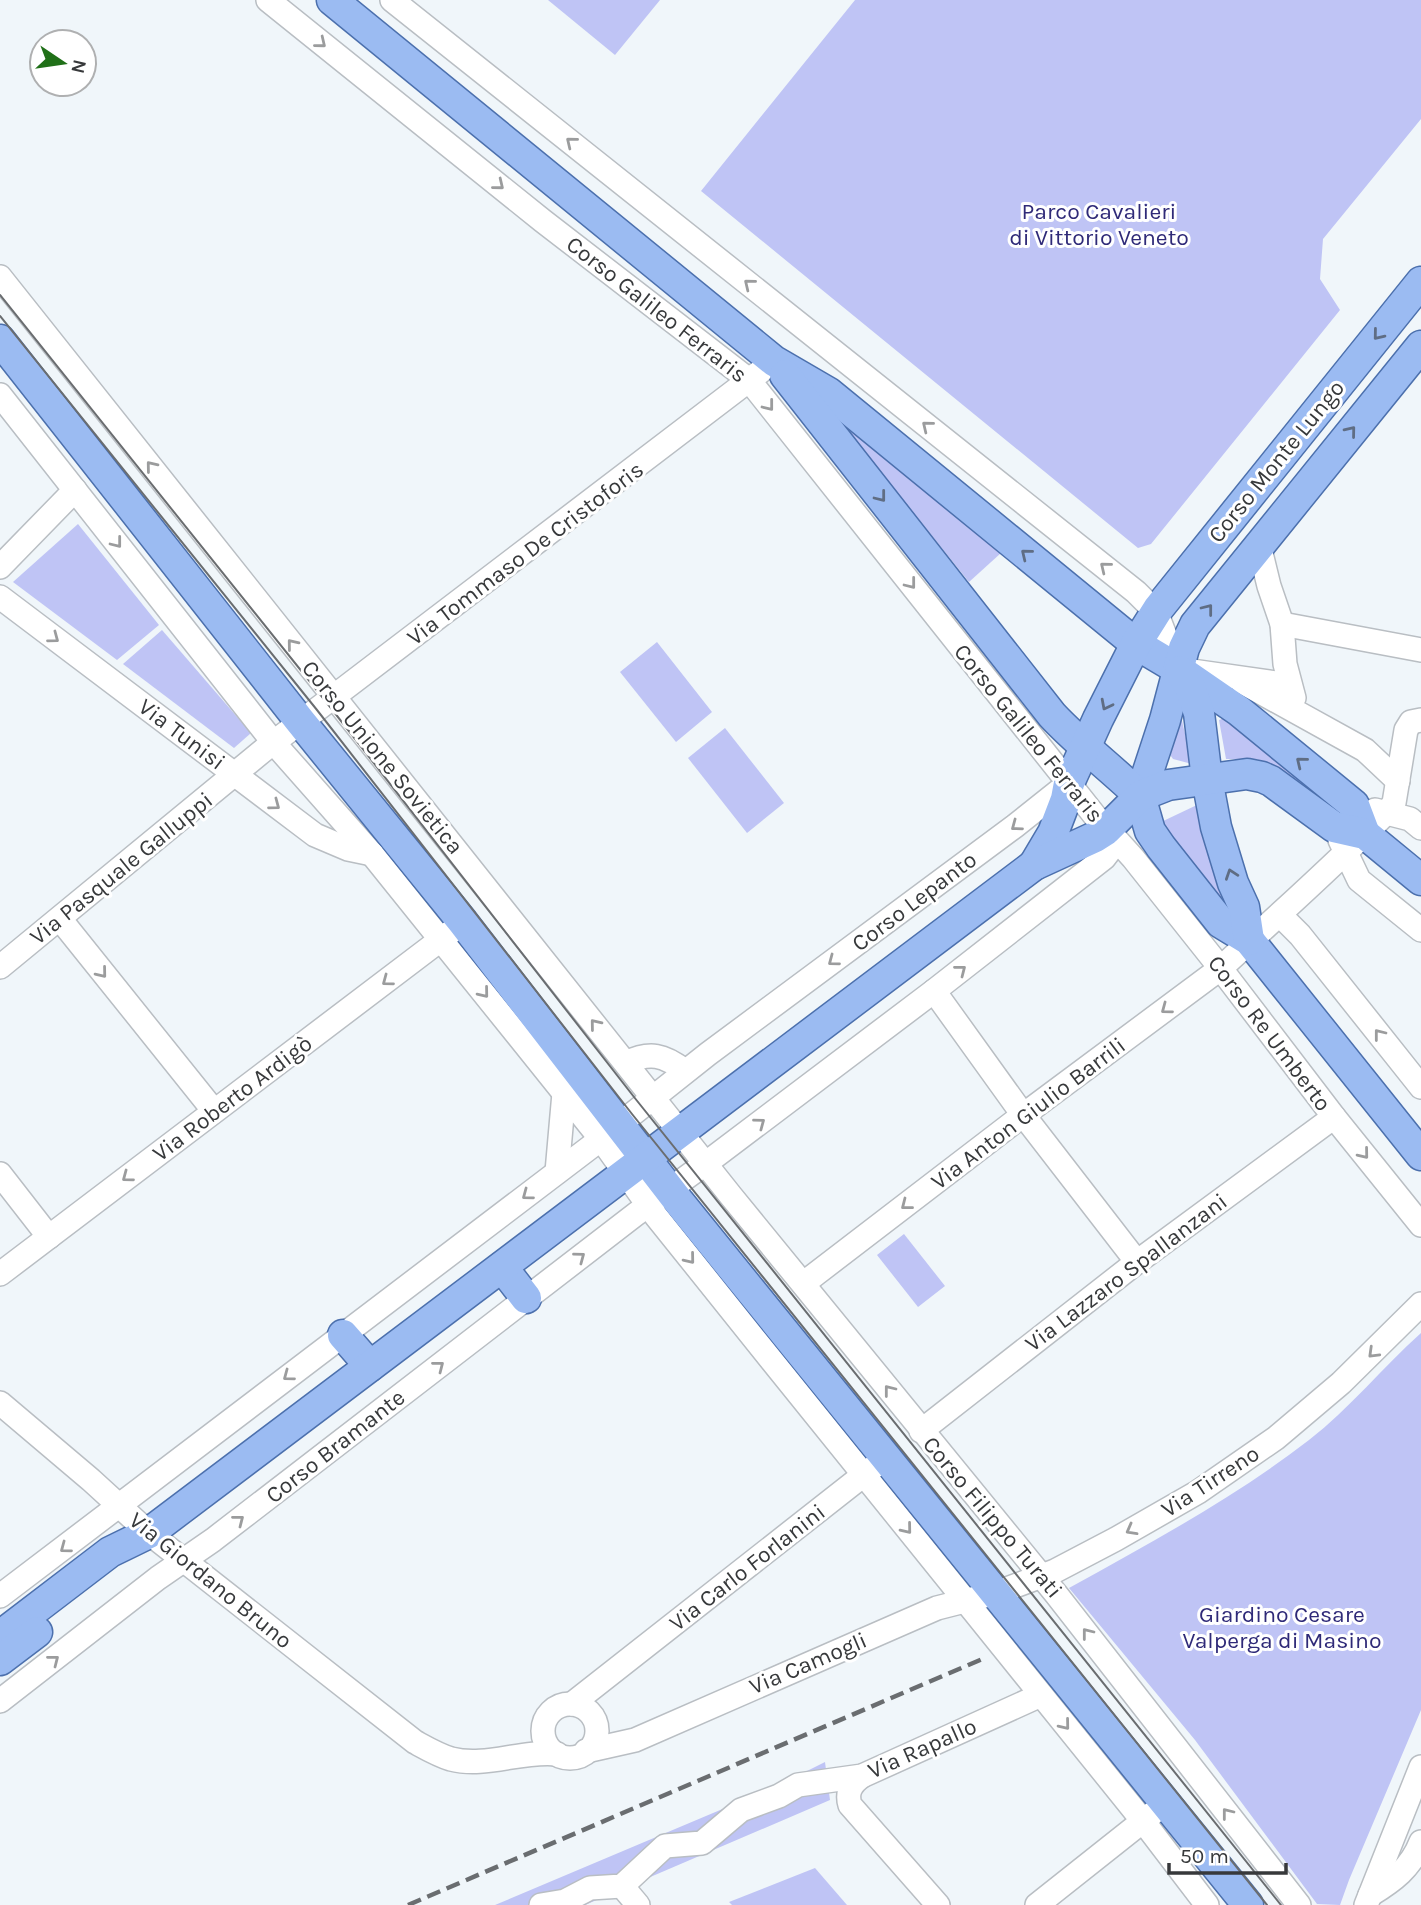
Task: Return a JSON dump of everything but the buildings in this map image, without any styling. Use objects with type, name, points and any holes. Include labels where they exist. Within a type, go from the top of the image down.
[{"type":"main road","name":"Corso Galileo Ferraris","points":[[332,0],[774,361],[828,393],[1136,644],[1178,669],[1238,711],[1354,805]]},
{"type":"main road","name":"Corso Monte Lungo","points":[[1069,783],[1136,644],[1156,612],[1421,282]]},
{"type":"main road","name":"Corso Unione Sovietica","points":[[0,340],[300,722],[452,931],[636,1166]]},
{"type":"main road","name":"Corso Monte Lungo","points":[[1140,796],[1165,720],[1184,648],[1195,625],[1421,346]]},
{"type":"main road","name":"Corso Galileo Ferraris","points":[[774,361],[1052,715],[1085,749],[1120,776],[1140,796]]},
{"type":"main road","points":[[1178,669],[1190,687],[1199,713],[1216,827],[1233,883],[1244,907],[1249,940]]},
{"type":"main road","points":[[1249,940],[1221,923],[1161,847],[1150,831],[1140,796],[1168,785],[1247,774],[1262,777],[1349,838],[1421,880]]},
{"type":"main road","name":"Corso Lepanto","points":[[1034,866],[1053,833],[1069,783]]},
{"type":"main road","name":"Corso Lepanto","points":[[636,1166],[1034,866],[1089,841],[1112,836],[1140,796]]},
{"type":"main road","points":[[1349,838],[1354,805]]},
{"type":"main road","name":"Corso Re Umberto","points":[[1249,940],[1421,1155]]},
{"type":"main road","name":"Corso Filippo Turati","points":[[636,1166],[659,1197],[887,1456],[1248,1905]]},
{"type":"main road","name":"Corso Bramante","points":[[0,1636],[110,1552],[149,1533],[636,1166]]},
{"type":"main road","points":[[502,1267],[526,1298]]},
{"type":"main road","points":[[343,1335],[370,1366]]},
{"type":"main road","name":"Corso Bramante","points":[[0,1660],[127,1565],[149,1533]]},
{"type":"street","name":"Corso Galileo Ferraris","points":[[268,0],[544,221],[749,380],[1112,836]]},
{"type":"street","points":[[392,0],[1126,583],[1156,612],[1178,669],[1290,685]]},
{"type":"street","name":"Corso Unione Sovietica","points":[[0,277],[681,1133]]},
{"type":"street","name":"Via Tommaso De Cristoforis","points":[[274,743],[774,361]]},
{"type":"street","points":[[54,409],[84,382]]},
{"type":"street","name":"Corso Unione Sovietica","points":[[0,395],[274,743],[372,854],[452,931],[564,1093],[610,1131]]},
{"type":"street","points":[[0,567],[75,490]]},
{"type":"street","points":[[1259,545],[1282,624],[1285,664],[1297,712]]},
{"type":"street","name":"Via Tunisi","points":[[0,597],[315,835],[348,849],[372,854]]},
{"type":"street","points":[[1282,624],[1419,650]]},
{"type":"street","points":[[1238,679],[1248,687],[1365,750],[1398,781]]},
{"type":"street","points":[[1387,813],[1394,803],[1406,730],[1411,722],[1421,720]]},
{"type":"street","name":"Via Pasquale Galluppi","points":[[0,967],[274,743]]},
{"type":"street","name":"Corso Lepanto","points":[[610,1131],[685,1071],[1069,783]]},
{"type":"street","points":[[1354,805],[1410,819],[1421,828]]},
{"type":"street","name":"Via Anton Giulio Barrili","points":[[804,1283],[1221,968],[1249,940],[1280,915],[1349,838],[1387,813]]},
{"type":"street","points":[[659,1197],[934,991],[1104,858],[1112,836]]},
{"type":"street","name":"Corso Re Umberto","points":[[1112,836],[1221,968],[1334,1117],[1421,1225]]},
{"type":"street","points":[[1349,838],[1359,880],[1421,930]]},
{"type":"street","points":[[1280,915],[1300,935],[1421,1087]]},
{"type":"street","points":[[60,919],[214,1111]]},
{"type":"street","name":"Via Roberto Ardigò","points":[[0,1274],[452,931]]},
{"type":"street","points":[[934,991],[1024,1115],[1137,1262]]},
{"type":"street","points":[[626,1063],[642,1056],[665,1058],[685,1071]]},
{"type":"street","points":[[557,1171],[564,1093]]},
{"type":"street","name":"Via Lazzaro Spallanzani","points":[[921,1431],[1137,1262],[1334,1117]]},
{"type":"street","points":[[0,1596],[610,1131]]},
{"type":"street","name":"Corso Filippo Turati","points":[[681,1133],[1041,1576],[1299,1905]]},
{"type":"street","points":[[0,1174],[49,1237]]},
{"type":"street","name":"Corso Filippo Turati","points":[[659,1197],[864,1476],[1143,1821],[1207,1905]]},
{"type":"street","name":"Corso Bramante","points":[[0,1702],[659,1197]]},
{"type":"street","name":"Via Tirreno","points":[[964,1601],[996,1593],[1055,1571],[1198,1492],[1276,1438],[1341,1383],[1421,1304]]},
{"type":"street","name":"Via Giordano Bruno","points":[[0,1403],[149,1533],[403,1735],[451,1759],[473,1760],[528,1753],[557,1754]]},
{"type":"street","name":"Via Carlo Forlanini","points":[[572,1704],[887,1456]]},
{"type":"street","name":"Via Camogli","points":[[586,1751],[635,1740],[937,1608],[964,1601]]},
{"type":"street","points":[[595,1721],[586,1709],[572,1704],[559,1706],[552,1711],[544,1724],[545,1742],[557,1754],[573,1757],[586,1751],[594,1742],[595,1721],[608,1678]]},
{"type":"street","name":"Via Rapallo","points":[[622,1886],[665,1846],[702,1843],[741,1810],[798,1786],[862,1776],[1041,1695]]},
{"type":"street","name":"Via Camogli","points":[[595,1721],[623,1729],[654,1730]]},
{"type":"street","name":"Via Giordano Bruno","points":[[429,1749],[474,1749],[503,1745],[516,1742],[544,1724]]},
{"type":"street","points":[[1368,1900],[1421,1767]]},
{"type":"street","points":[[862,1776],[849,1790],[850,1805],[938,1905]]},
{"type":"street","points":[[1037,1905],[1166,1803]]},
{"type":"street","points":[[1368,1900],[1419,1859]]},
{"type":"street","points":[[541,1905],[565,1901],[590,1888],[622,1886],[638,1905]]},
{"type":"green space","points":[[548,0],[660,0],[615,55]]},
{"type":"green space","name":"Parco Cavalieri di Vittorio Veneto","points":[[855,0],[1421,0],[1421,119],[1323,239],[1320,279],[1340,310],[1151,544],[1138,548],[701,191]]},
{"type":"green space","points":[[842,424],[1001,553],[969,582]]},
{"type":"green space","points":[[78,524],[159,625],[117,660],[13,582]]},
{"type":"green space","points":[[162,630],[251,733],[234,748],[123,664]]},
{"type":"green space","points":[[657,642],[712,712],[676,742],[620,672]]},
{"type":"green space","points":[[1180,712],[1192,764],[1173,759],[1168,752]]},
{"type":"green space","points":[[1224,718],[1355,820],[1354,825],[1272,765],[1256,759],[1226,759],[1219,720]]},
{"type":"green space","points":[[725,728],[784,803],[747,833],[688,758]]},
{"type":"green space","points":[[1199,804],[1237,920],[1159,823]]},
{"type":"green space","points":[[904,1234],[945,1286],[918,1307],[877,1255]]},
{"type":"green space","name":"Giardino Cesare Valperga di Masino","points":[[1421,1333],[1421,1710],[1340,1905],[1317,1904],[1195,1740],[1069,1588],[1192,1518],[1281,1461],[1338,1415]]},
{"type":"green space","points":[[825,1762],[830,1800],[585,1905],[495,1905],[777,1786]]},
{"type":"green space","points":[[815,1868],[847,1905],[732,1905],[729,1902]]},
{"type":"tram line","points":[[0,295],[327,703],[634,1097],[1281,1905]]},
{"type":"tram line","points":[[0,316],[317,710],[632,1114],[1267,1905]]},
{"type":"railway","points":[[408,1905],[987,1657]]}]
